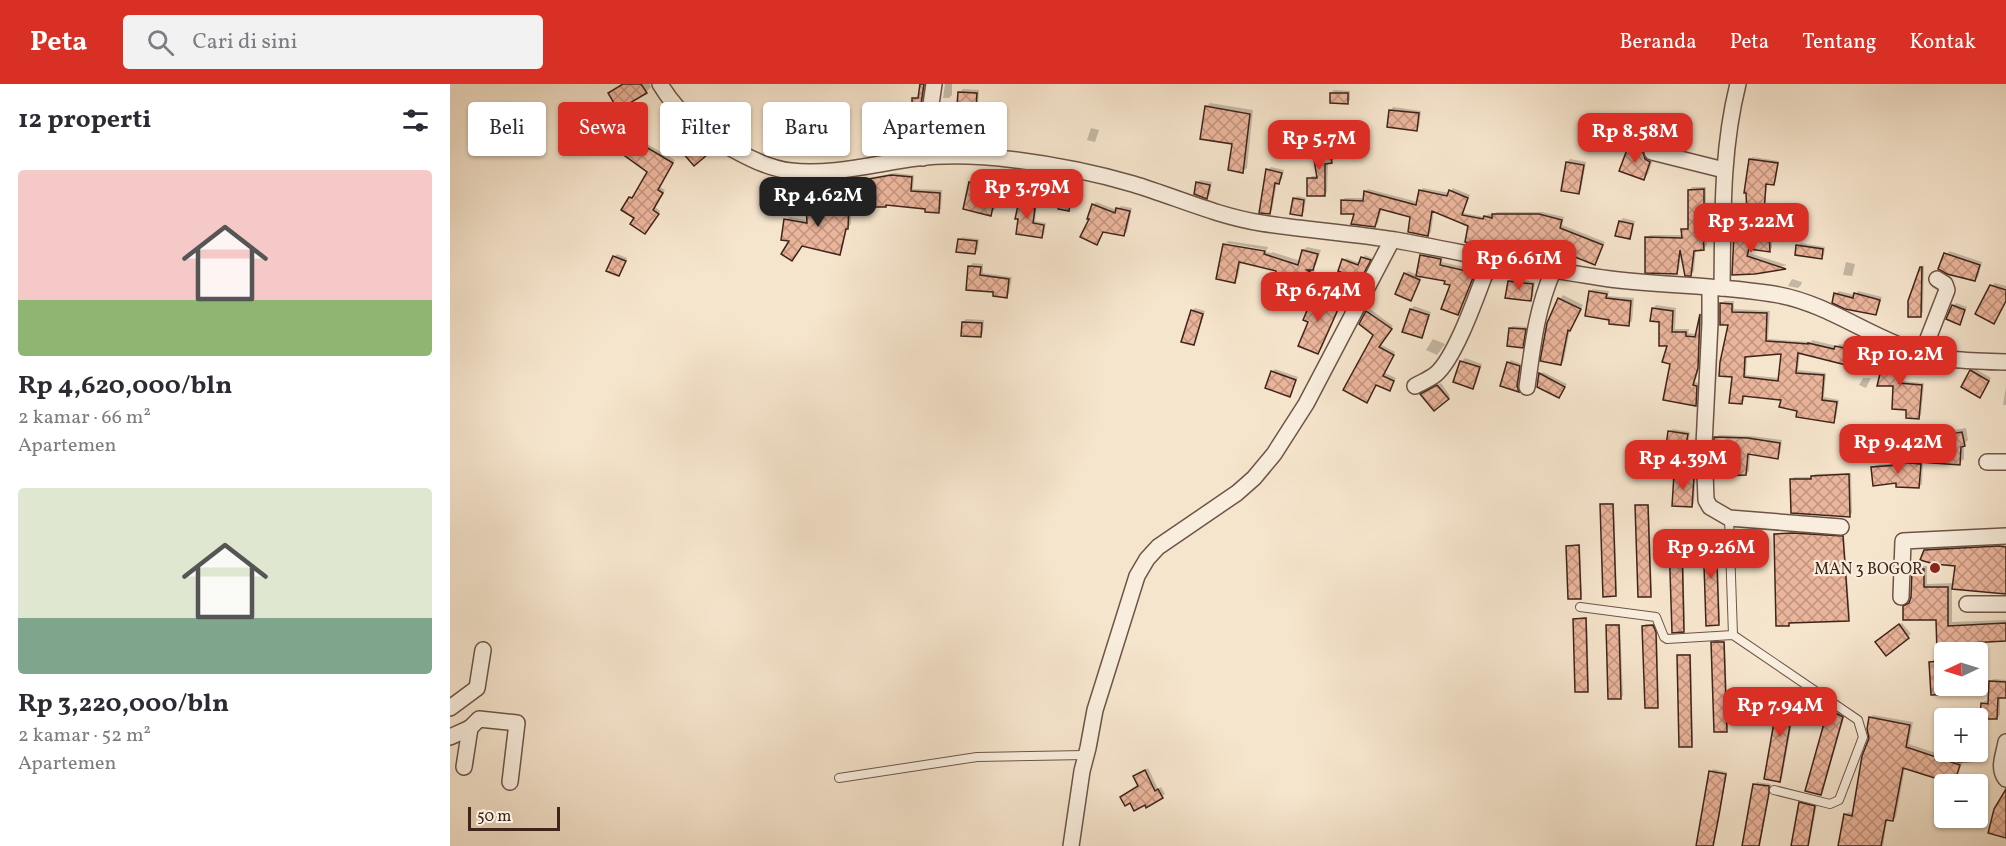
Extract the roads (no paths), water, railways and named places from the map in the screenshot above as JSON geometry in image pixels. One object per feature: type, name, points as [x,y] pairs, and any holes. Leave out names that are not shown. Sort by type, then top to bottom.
[{"type":"street","points":[[660,84],[682,114],[698,129],[752,159],[777,169],[814,172],[922,158],[980,157],[1046,165],[1108,177],[1232,218],[1392,240],[1553,271],[1764,293],[1805,303],[1837,315],[1904,348],[1922,354],[1961,360],[2006,362]]},
{"type":"street","points":[[922,158],[934,84]]},
{"type":"street","points":[[1738,84],[1732,109],[1724,170],[1716,288],[1710,323],[1704,446],[1706,500],[1710,507],[1729,518],[1841,527]]},
{"type":"street","points":[[1652,152],[1724,170]]},
{"type":"street","points":[[1071,846],[1095,710],[1137,576],[1147,559],[1158,547],[1237,493],[1254,478],[1274,454],[1306,404],[1392,240]]},
{"type":"street","points":[[1415,386],[1436,374],[1446,361],[1491,258]]},
{"type":"street","points":[[1527,387],[1538,311],[1553,271]]},
{"type":"street","points":[[1922,354],[1947,290],[1945,284],[1937,279]]},
{"type":"street","points":[[1988,462],[2006,462]]},
{"type":"street","points":[[1901,597],[1903,541],[2006,536]]},
{"type":"street","points":[[1967,604],[2006,604]]},
{"type":"street","points":[[450,708],[477,688],[483,650]]},
{"type":"street","points":[[450,737],[470,728],[479,719],[517,723],[510,782]]},
{"type":"street","points":[[464,767],[470,728]]},
{"type":"street","points":[[2006,742],[2001,767],[2006,779]]},
{"type":"lane","points":[[1729,518],[1732,635]]},
{"type":"lane","points":[[1580,607],[1656,617],[1667,639],[1732,635],[1858,720],[1863,737],[1841,798],[1837,802],[1830,804],[1774,790]]},
{"type":"lane","points":[[839,778],[977,757],[1087,752]]},
{"type":"place","name":"MAN 3 BOGOR","points":[[1935,568]]}]
